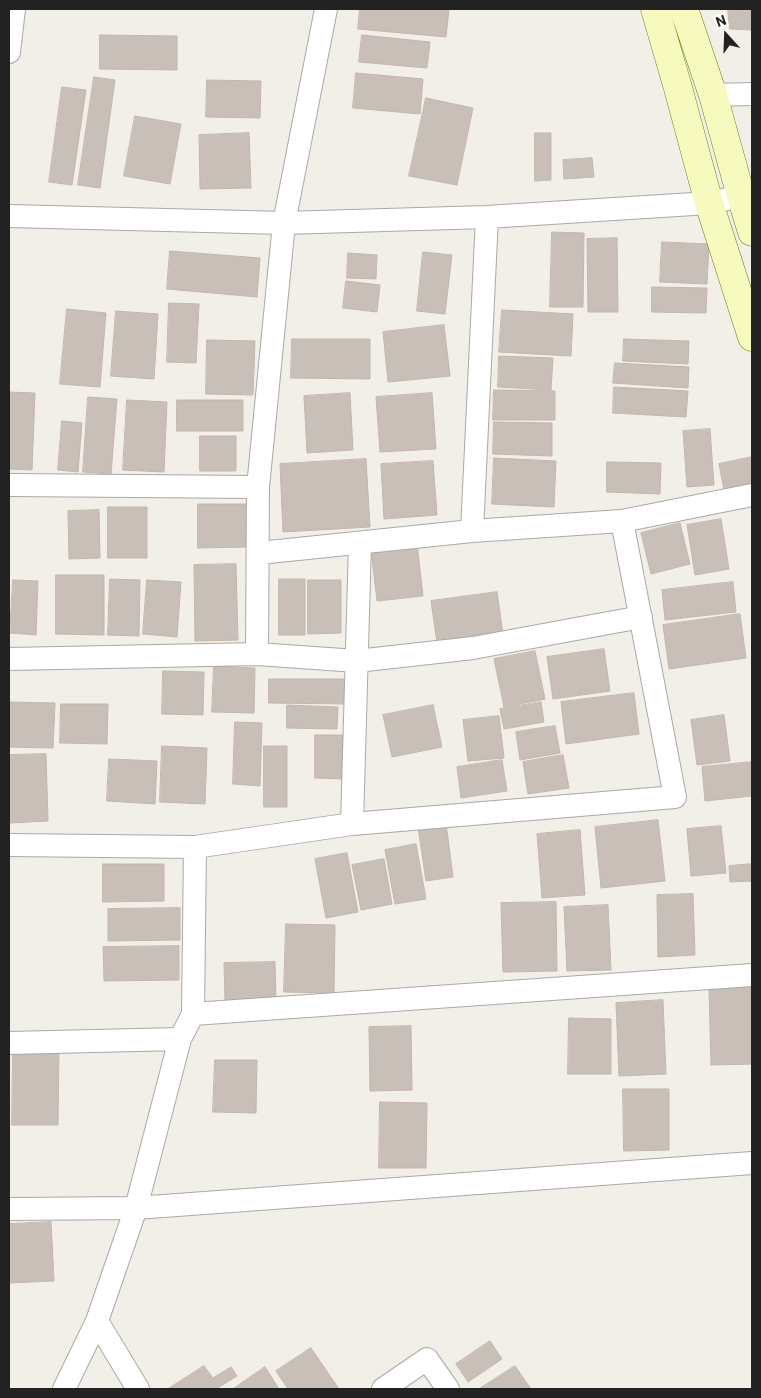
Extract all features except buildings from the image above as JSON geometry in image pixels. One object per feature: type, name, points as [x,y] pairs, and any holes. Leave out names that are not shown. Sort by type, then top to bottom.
[{"type":"street","points":[[9,52],[14,9]]},
{"type":"street","points":[[257,654],[258,487],[284,223],[326,9]]},
{"type":"street","points":[[655,9],[709,203],[752,337]]},
{"type":"street","points":[[684,9],[713,95],[740,196],[752,232]]},
{"type":"street","points":[[713,95],[752,94]]},
{"type":"street","points":[[9,216],[284,223],[487,217],[709,203],[740,196]]},
{"type":"street","points":[[472,531],[487,217]]},
{"type":"street","points":[[9,485],[258,487]]},
{"type":"street","points":[[258,553],[472,531],[622,521],[752,495]]},
{"type":"street","points":[[9,845],[195,847],[352,824],[675,796],[622,521]]},
{"type":"street","points":[[352,824],[360,543]]},
{"type":"street","points":[[9,659],[257,654],[357,662],[473,648],[640,617]]},
{"type":"street","points":[[64,1389],[97,1321],[136,1208],[180,1039],[193,1014],[195,847]]},
{"type":"street","points":[[193,1014],[752,975]]},
{"type":"street","points":[[9,1043],[180,1039]]},
{"type":"street","points":[[9,1209],[136,1208],[752,1163]]},
{"type":"street","points":[[97,1321],[138,1389]]},
{"type":"street","points":[[383,1389],[427,1359],[448,1389]]}]
